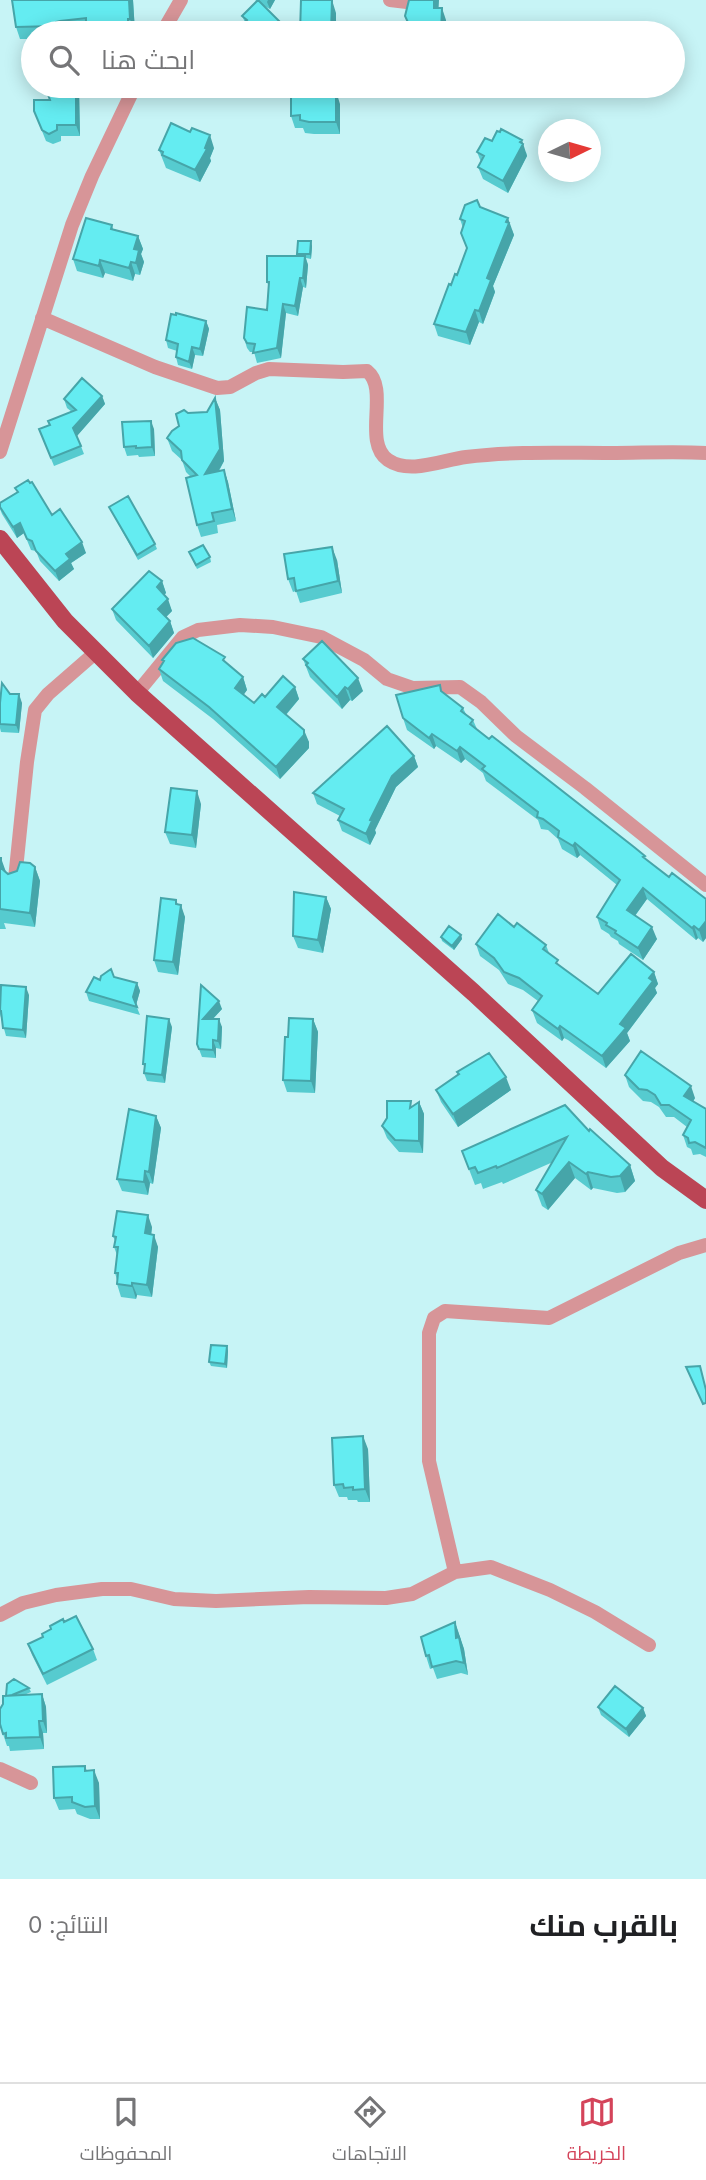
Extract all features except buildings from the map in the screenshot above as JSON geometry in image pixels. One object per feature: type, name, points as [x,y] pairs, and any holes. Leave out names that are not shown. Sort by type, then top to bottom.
[{"type":"main road","points":[[0,539],[65,621],[137,693],[484,1002],[662,1168],[706,1200]]},
{"type":"street","points":[[169,21],[181,0]]},
{"type":"street","points":[[390,0],[407,2]]},
{"type":"street","points":[[0,452],[72,225],[129,98]]},
{"type":"street","points":[[42,318],[155,367],[217,388],[230,387],[269,369],[343,372],[367,370],[376,385],[377,432],[381,453],[386,459],[405,466],[502,455],[706,453]]},
{"type":"street","points":[[137,693],[183,637],[198,630],[240,625],[273,626],[321,637],[364,660],[387,678],[413,688],[460,687],[481,702],[516,736],[706,885]]},
{"type":"street","points":[[15,879],[35,710],[48,694],[95,653]]},
{"type":"street","points":[[455,1572],[429,1461],[429,1333],[434,1318],[445,1311],[549,1318],[679,1253],[706,1245]]},
{"type":"street","points":[[0,1615],[23,1603],[56,1595],[103,1589],[131,1589],[174,1599],[216,1601],[309,1597],[386,1598],[412,1594],[455,1572],[491,1567],[550,1590],[595,1612],[649,1645]]},
{"type":"street","points":[[0,1769],[31,1783]]}]
